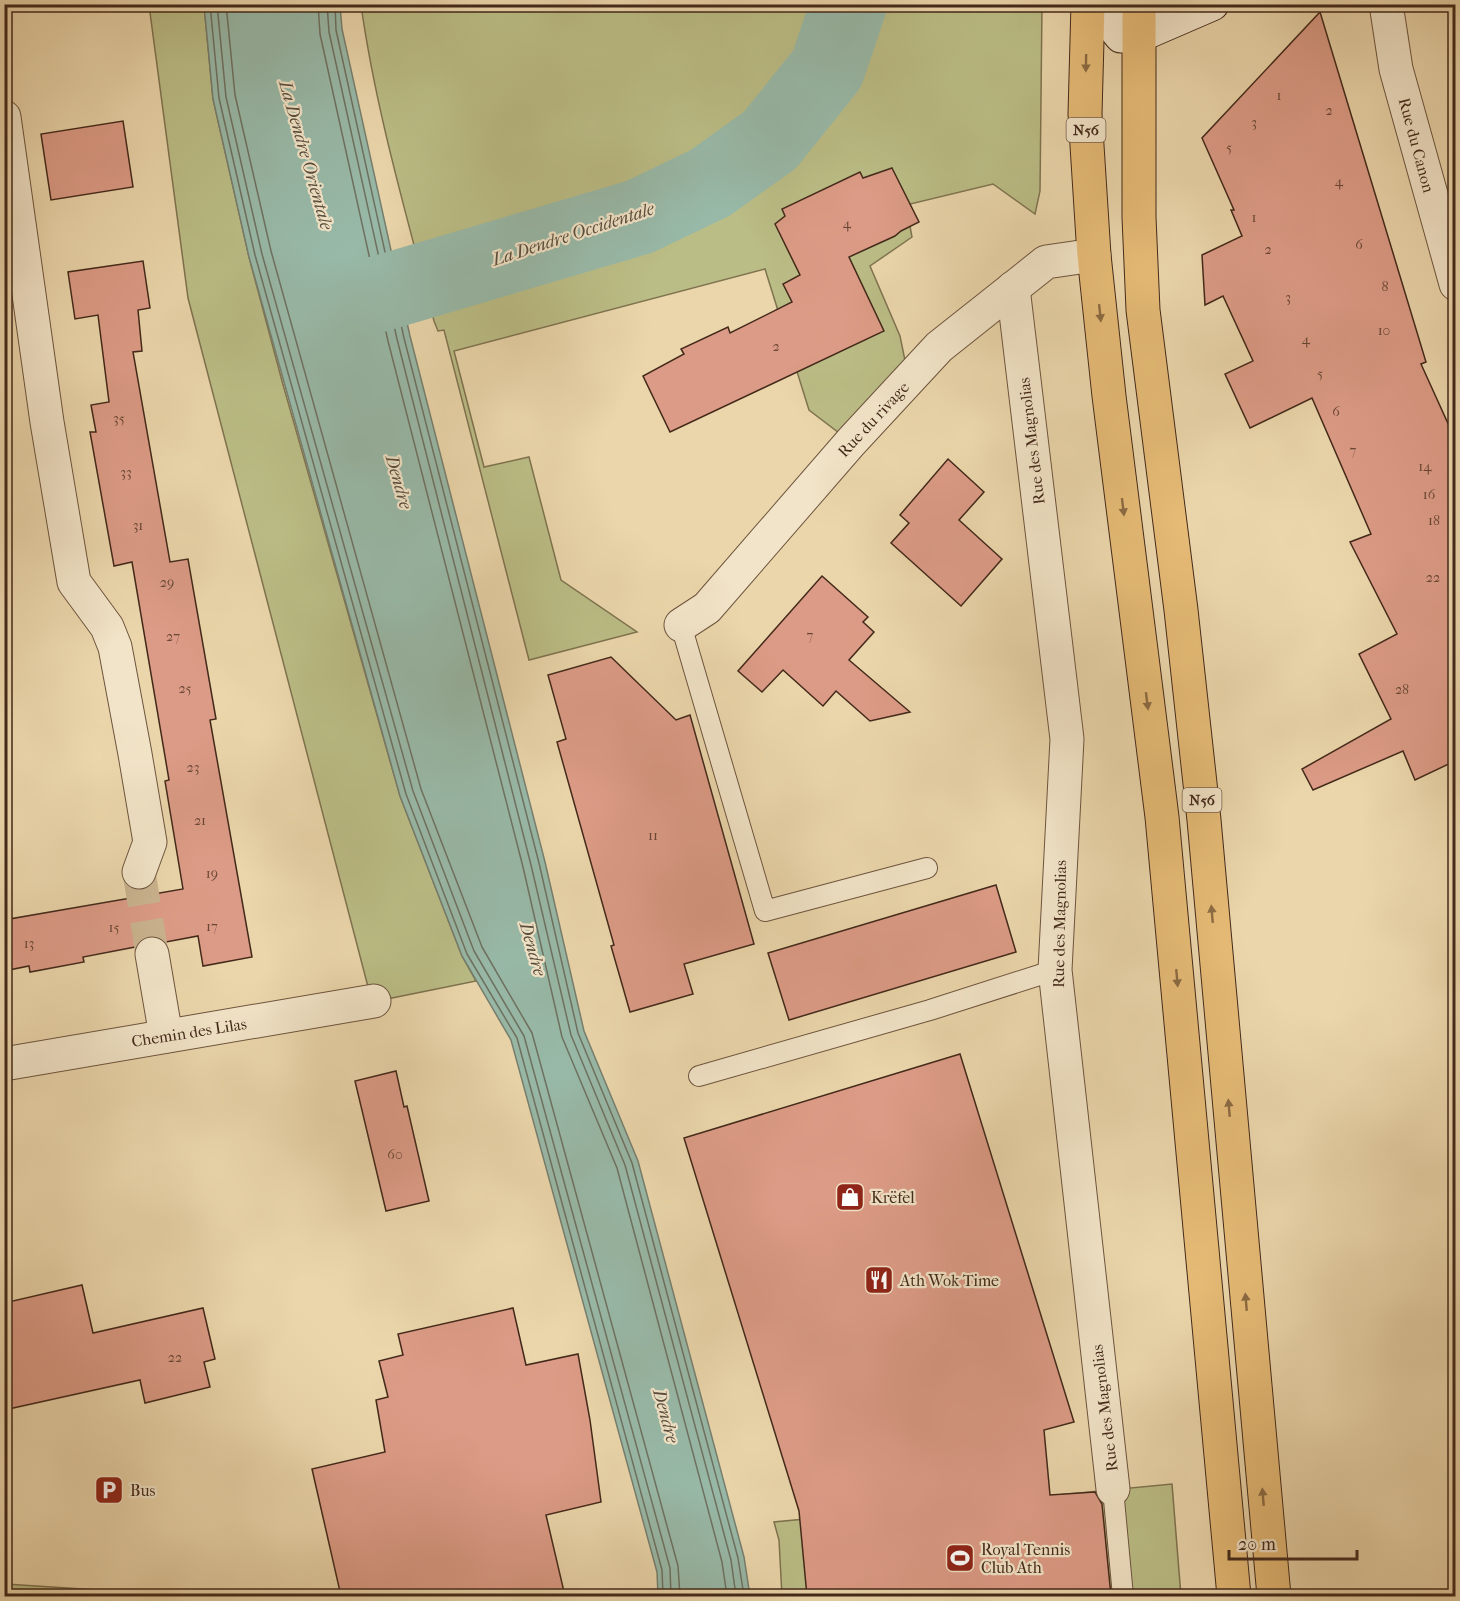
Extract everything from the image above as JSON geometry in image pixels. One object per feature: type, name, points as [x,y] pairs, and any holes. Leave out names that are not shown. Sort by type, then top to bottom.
[{"type":"main road","name":"N56","points":[[1088,4],[1085,114],[1094,255],[1108,396],[1162,817],[1234,1596]]},
{"type":"main road","name":"N56","points":[[1138,20],[1139,217],[1143,310],[1181,610],[1204,820],[1274,1596]]},
{"type":"street","points":[[1108,4],[1109,21],[1121,36],[1138,20],[1212,4]]},
{"type":"street","name":"Rue du Canon","points":[[1386,4],[1396,69],[1455,284]]},
{"type":"street","points":[[4,117],[47,422],[74,582],[107,627],[115,647],[135,754],[150,842],[139,872]]},
{"type":"street","name":"Rue du rivage","points":[[681,626],[707,608],[851,442],[939,347],[1046,262],[1094,255]]},
{"type":"street","name":"Rue des Magnolias","points":[[1013,288],[1067,739],[1055,970],[1113,1490]]},
{"type":"street","points":[[152,954],[166,1036]]},
{"type":"street","name":"Chemin des Lilas","points":[[4,1064],[374,1001]]},
{"type":"lane","points":[[681,626],[765,911],[927,868]]},
{"type":"lane","points":[[699,1076],[930,1010],[1055,970]]},
{"type":"lane","name":"Rue des Magnolias","points":[[1113,1490],[1124,1596]]},
{"type":"green space","points":[[149,5],[204,5],[213,99],[249,257],[282,381],[400,796],[462,956],[476,981],[372,1002],[188,298]]},
{"type":"green space","points":[[361,5],[1042,5],[1040,191],[1035,214],[993,184],[906,205],[912,237],[870,266],[900,336],[909,380],[851,442],[809,410],[765,269],[454,351],[484,467],[529,457],[561,580],[637,632],[529,660],[444,330],[438,331],[434,321],[403,203],[375,85]]},
{"type":"green space","name":"Royal Tennis Club Ath","points":[[1172,1484],[1181,1596],[782,1596],[779,1540],[774,1522]]},
{"type":"green space","points":[[5,1584],[193,1596],[5,1596]]},
{"type":"water","points":[[204,5],[340,5],[342,29],[410,336],[545,862],[584,1031],[638,1161],[744,1557],[750,1596],[658,1596],[657,1572],[511,1040],[462,956],[400,796],[249,257],[213,99]]},
{"type":"building","points":[[1320,12],[1426,362],[1421,364],[1455,439],[1455,761],[1415,780],[1403,751],[1313,790],[1302,769],[1391,719],[1359,654],[1397,634],[1350,542],[1371,534],[1312,398],[1250,428],[1225,374],[1253,361],[1223,296],[1205,305],[1202,255],[1242,236],[1231,210],[1234,210],[1202,138]]},
{"type":"building","points":[[123,121],[133,187],[51,200],[41,134]]},
{"type":"building","points":[[892,168],[919,222],[849,257],[884,331],[670,432],[643,376],[684,354],[681,349],[728,327],[730,333],[792,302],[783,284],[800,275],[775,224],[785,216],[782,209],[860,172],[863,178]]},
{"type":"building","points":[[143,261],[150,308],[138,310],[142,351],[133,352],[170,562],[188,559],[216,719],[210,720],[252,957],[203,966],[198,936],[166,942],[159,937],[149,935],[141,939],[135,947],[83,957],[84,962],[30,972],[29,966],[4,971],[4,920],[183,889],[165,781],[169,780],[132,562],[114,566],[90,432],[96,432],[91,405],[109,402],[98,315],[75,319],[68,272]]},
{"type":"building","points":[[948,459],[984,492],[959,520],[1002,559],[961,606],[891,543],[909,523],[900,515]]},
{"type":"building","points":[[822,576],[868,617],[863,622],[874,632],[849,660],[910,712],[870,721],[836,691],[823,706],[783,670],[762,692],[738,671]]},
{"type":"building","points":[[611,657],[676,720],[690,715],[754,944],[684,964],[693,994],[630,1012],[611,946],[614,945],[557,742],[566,739],[548,675]]},
{"type":"building","points":[[996,885],[1016,952],[789,1020],[768,953]]},
{"type":"building","name":"Ath Wok Time","points":[[960,1054],[1074,1422],[1044,1430],[1050,1495],[1095,1492],[1102,1504],[1111,1596],[807,1596],[799,1511],[684,1138]]},
{"type":"building","points":[[396,1071],[404,1107],[407,1106],[429,1201],[386,1211],[355,1081]]},
{"type":"building","points":[[82,1285],[93,1333],[203,1308],[215,1359],[204,1362],[210,1387],[145,1403],[140,1380],[4,1410],[4,1303]]},
{"type":"building","points":[[513,1308],[526,1365],[578,1354],[590,1420],[601,1502],[546,1515],[565,1596],[341,1596],[312,1469],[385,1452],[376,1400],[388,1397],[379,1361],[403,1355],[398,1334]]},
{"type":"waterway","name":"La Dendre Occidentale","points":[[348,303],[639,217],[710,183],[770,140],[827,69],[849,4]]},
{"type":"tunnel","points":[[139,872],[152,954]]},
{"type":"place","name":"Krëfel","points":[[850,1197]]},
{"type":"place","name":"Ath Wok Time","points":[[879,1280]]},
{"type":"place","name":"Bus","points":[[109,1490]]},
{"type":"place","name":"Royal Tennis Club Ath","points":[[960,1558]]},
{"type":"water label","name":"La Dendre Orientale","points":[[306,155]]},
{"type":"water label","name":"Dendre","points":[[399,482]]},
{"type":"water label","name":"Dendre","points":[[533,949]]},
{"type":"water label","name":"Dendre","points":[[666,1416]]}]
